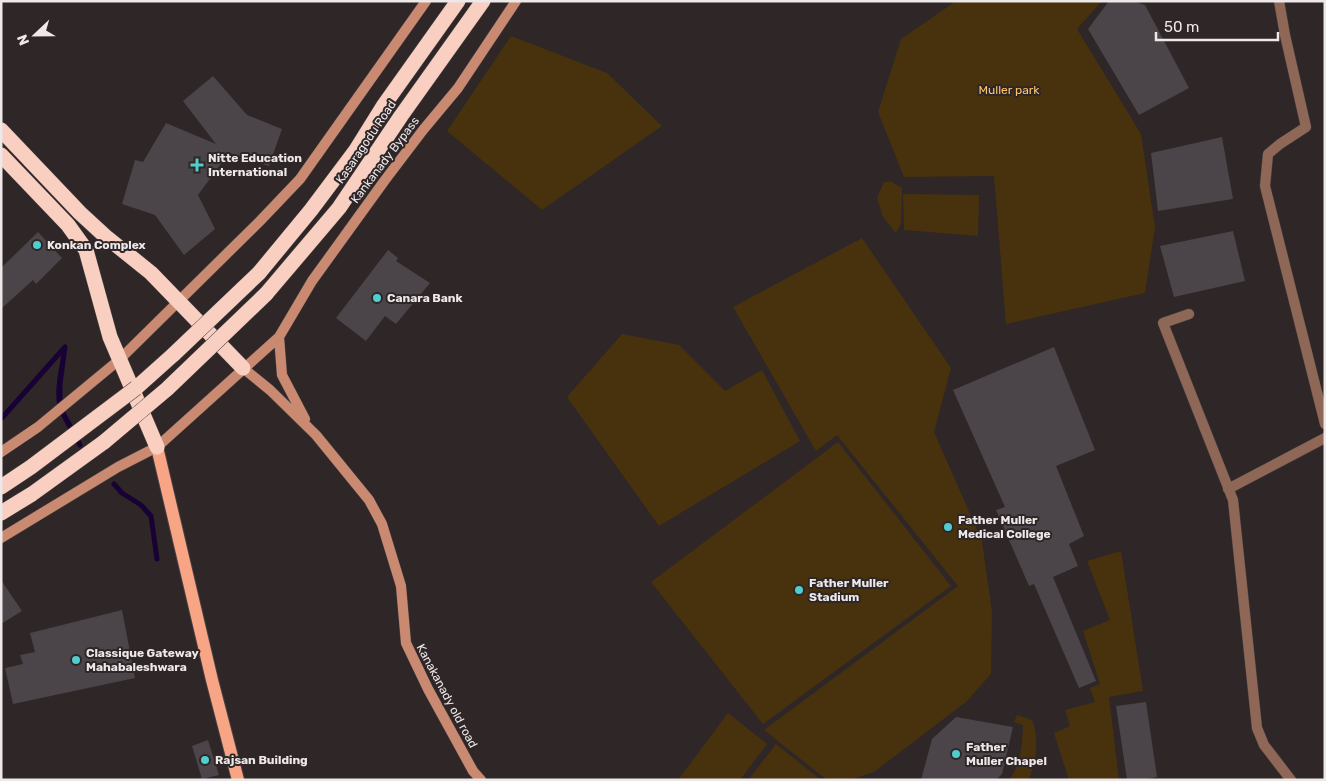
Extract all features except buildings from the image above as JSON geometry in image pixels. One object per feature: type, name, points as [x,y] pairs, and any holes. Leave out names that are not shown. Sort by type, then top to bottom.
[{"type":"highway","name":"Kasaragodu Road","points":[[1,487],[31,467],[136,388],[259,273],[312,210],[356,150],[384,105],[458,1]]},
{"type":"highway","name":"Kasaragodu Road","points":[[1,513],[32,494],[104,442],[167,389],[266,294],[339,208],[483,1]]},
{"type":"highway","points":[[1,130],[80,213],[151,273],[243,368]]},
{"type":"highway","points":[[1,155],[68,225],[86,250],[110,337],[157,447]]},
{"type":"main road","points":[[157,447],[212,680],[238,780]]},
{"type":"street","points":[[1,452],[38,427],[119,360],[260,221],[300,178],[426,1]]},
{"type":"street","name":"Kankanady Bypass","points":[[280,337],[312,281],[385,180],[458,88],[516,1]]},
{"type":"street","points":[[1279,1],[1306,127],[1268,154],[1265,186],[1325,424]]},
{"type":"street","points":[[1189,314],[1163,323],[1233,500],[1257,728],[1264,745],[1290,780]]},
{"type":"street","points":[[1,538],[83,490],[118,467],[157,447],[243,368],[280,337]]},
{"type":"street","points":[[280,337],[282,376],[300,410],[316,434]]},
{"type":"street","points":[[243,368],[270,390],[316,434]]},
{"type":"street","name":"Kanakanady old road","points":[[316,434],[370,500],[382,524],[401,586],[406,643],[428,690],[473,771],[481,780]]},
{"type":"street","points":[[1228,489],[1325,438]]},
{"type":"green space","name":"Muller park","points":[[956,1],[1101,2],[1077,29],[1141,134],[1155,227],[1145,293],[1006,324],[994,176],[904,177],[878,112],[901,39]]},
{"type":"green space","points":[[511,36],[607,73],[662,126],[542,210],[447,131]]},
{"type":"green space","points":[[884,182],[892,182],[902,188],[901,223],[896,233],[883,217],[877,198]]},
{"type":"green space","points":[[903,194],[979,195],[978,236],[904,230]]},
{"type":"green space","points":[[862,238],[951,368],[934,432],[982,541],[992,612],[991,674],[966,702],[874,772],[850,780],[827,780],[764,730],[958,586],[837,435],[816,451],[733,307]]},
{"type":"green space","points":[[622,334],[679,345],[725,391],[762,370],[800,441],[659,526],[567,397]]},
{"type":"green space","points":[[838,442],[951,586],[763,724],[651,582]]},
{"type":"green space","points":[[1121,551],[1143,691],[1109,697],[1119,780],[1069,780],[1054,733],[1070,726],[1065,710],[1095,702],[1090,688],[1100,684],[1083,631],[1110,620],[1087,561]]},
{"type":"green space","points":[[728,713],[767,744],[740,780],[678,780]]},
{"type":"green space","points":[[1017,715],[1032,720],[1036,735],[1034,765],[1029,780],[1009,780],[1017,767],[1022,746],[1023,725],[1014,722]]},
{"type":"green space","points":[[776,744],[821,780],[748,780]]},
{"type":"waterway","points":[[1,419],[65,347],[59,384],[59,399],[60,406],[61,409],[66,419],[80,445],[60,407],[60,384],[65,347],[1,419]]},
{"type":"waterway","points":[[114,484],[122,493],[141,505],[151,516],[157,559]]},
{"type":"place","name":"Nitte Education International","points":[[197,165]]},
{"type":"place","name":"Konkan Complex","points":[[37,245]]},
{"type":"place","name":"Canara Bank","points":[[377,298]]},
{"type":"place","name":"Father Muller Medical College","points":[[948,527]]},
{"type":"place","name":"Father Muller Stadium","points":[[799,590]]},
{"type":"place","name":"Classique Gateway Mahabaleshwara","points":[[76,660]]},
{"type":"place","name":"Father Muller Chapel","points":[[956,754]]},
{"type":"place","name":"Rajsan Building","points":[[205,760]]}]
